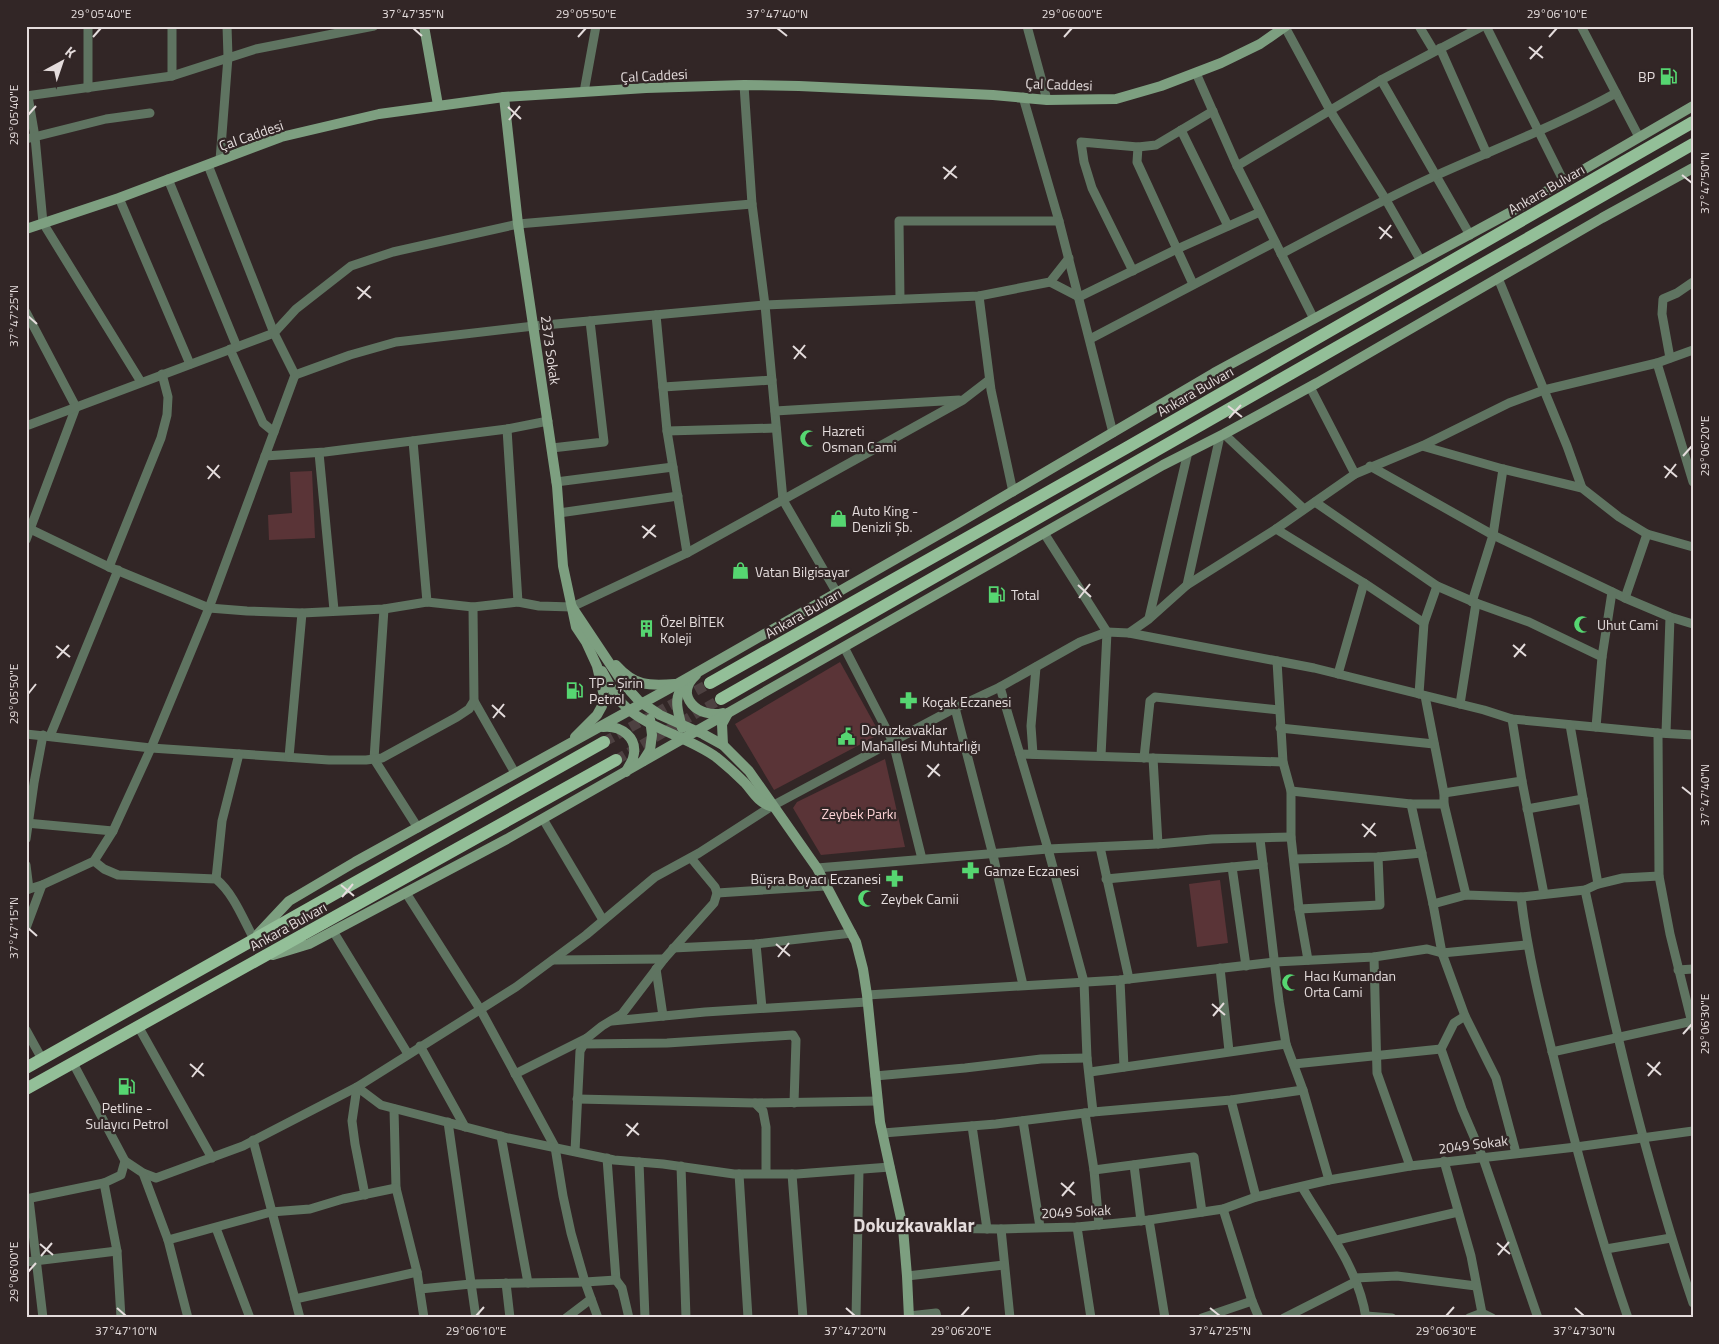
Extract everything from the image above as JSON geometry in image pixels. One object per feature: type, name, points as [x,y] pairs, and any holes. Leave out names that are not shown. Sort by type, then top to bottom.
[{"type":"main road","points":[[424,26],[438,105]]},
{"type":"main road","name":"Çal Caddesi","points":[[26,229],[119,198],[281,137],[379,114],[504,97],[646,88],[744,85],[1023,97],[1047,100],[1116,99],[1161,86],[1221,63],[1260,44],[1286,27]]},
{"type":"main road","name":"2373 Sokak","points":[[504,97],[518,224],[552,448],[563,566],[576,627],[590,651]]},
{"type":"main road","points":[[254,939],[289,901],[366,855],[630,711],[1013,492],[1214,374],[1470,235],[1693,106]]},
{"type":"main road","name":"Ankara Bulvarı","points":[[710,683],[1126,448],[1693,122]]},
{"type":"main road","points":[[721,699],[1693,144]]},
{"type":"main road","points":[[260,958],[309,944],[543,819],[1044,533],[1188,452],[1310,387],[1602,218],[1692,169]]},
{"type":"main road","points":[[572,607],[606,653],[626,676],[638,683],[652,685],[682,681]]},
{"type":"main road","points":[[590,631],[622,682],[642,704],[652,711],[723,745],[749,772],[817,868],[856,942],[863,969],[883,1133],[903,1228],[909,1317]]},
{"type":"main road","points":[[590,651],[616,697],[630,711],[717,757],[759,800],[773,806]]},
{"type":"main road","points":[[566,745],[597,715],[602,706],[604,696],[601,680],[590,651]]},
{"type":"main road","points":[[702,669],[688,686],[688,698],[701,712],[715,715],[728,712]]},
{"type":"main road","points":[[682,681],[676,706],[684,739]]},
{"type":"main road","points":[[641,764],[650,750],[652,711]]},
{"type":"main road","points":[[723,745],[722,724],[728,712]]},
{"type":"main road","points":[[599,727],[616,727],[632,739],[633,757],[625,773]]},
{"type":"main road","name":"Ankara Bulvarı","points":[[26,1068],[604,742]]},
{"type":"main road","name":"Ankara Bulvarı","points":[[26,1090],[616,760]]},
{"type":"street","points":[[88,26],[88,88]]},
{"type":"street","points":[[172,26],[172,76]]},
{"type":"street","points":[[220,160],[228,57],[227,26]]},
{"type":"street","points":[[141,382],[43,223],[27,96],[172,76],[256,49],[374,26]]},
{"type":"street","points":[[584,92],[596,26]]},
{"type":"street","points":[[1027,26],[1047,100]]},
{"type":"street","points":[[1419,26],[1437,50],[1487,154]]},
{"type":"street","points":[[1237,166],[1331,112],[1381,80],[1484,26],[1564,182]]},
{"type":"street","points":[[1582,26],[1639,137]]},
{"type":"street","points":[[1286,27],[1331,112],[1386,200],[1421,261]]},
{"type":"street","points":[[1196,73],[1237,166],[1314,319]]},
{"type":"street","points":[[1381,80],[1470,235]]},
{"type":"street","points":[[744,85],[752,204],[765,305],[783,500],[837,593]]},
{"type":"street","points":[[1281,254],[1437,175],[1578,114],[1616,93]]},
{"type":"street","points":[[1023,97],[1069,258],[1113,433]]},
{"type":"street","points":[[1133,271],[1092,188],[1084,162],[1081,142],[1138,147],[1156,144],[1213,111]]},
{"type":"street","points":[[31,138],[106,119],[150,113]]},
{"type":"street","points":[[1181,130],[1228,226]]},
{"type":"street","points":[[1138,147],[1137,162],[1193,284]]},
{"type":"street","points":[[26,865],[28,889],[42,886],[94,861],[113,831],[151,748],[209,608],[295,375],[274,333],[208,164]]},
{"type":"street","points":[[168,180],[263,423],[274,432]]},
{"type":"street","points":[[119,198],[190,364]]},
{"type":"street","points":[[26,426],[274,333],[296,310],[352,266],[393,252],[518,224],[752,204]]},
{"type":"street","points":[[1079,297],[1177,249],[1260,212]]},
{"type":"street","points":[[900,299],[899,221],[1059,221]]},
{"type":"street","points":[[1090,339],[1275,242]]},
{"type":"street","points":[[1050,282],[1069,258]]},
{"type":"street","points":[[1498,278],[1582,488]]},
{"type":"street","points":[[295,375],[350,355],[396,342],[534,326],[765,305],[979,296],[1050,282],[1079,297]]},
{"type":"street","points":[[1670,358],[1662,314],[1663,299],[1677,293],[1693,282]]},
{"type":"street","points":[[979,296],[990,380],[1013,492]]},
{"type":"street","points":[[26,312],[76,407],[28,528],[26,540]]},
{"type":"street","points":[[656,315],[668,431],[687,553]]},
{"type":"street","points":[[552,448],[604,442],[590,321]]},
{"type":"street","points":[[1129,633],[1187,585],[1276,529],[1355,474],[1370,466],[1422,446],[1509,403],[1544,390],[1657,363],[1693,350]]},
{"type":"street","points":[[1657,363],[1693,482]]},
{"type":"street","points":[[109,567],[161,438],[167,415],[168,397],[162,374]]},
{"type":"street","points":[[663,387],[772,380]]},
{"type":"street","points":[[28,528],[109,567],[209,608],[302,613],[384,609],[427,602],[472,607],[518,602],[539,606],[572,607],[687,553],[963,400],[990,380]]},
{"type":"street","points":[[1310,387],[1355,474]]},
{"type":"street","points":[[775,411],[963,400]]},
{"type":"street","points":[[265,456],[413,441],[507,429],[548,421]]},
{"type":"street","points":[[668,431],[776,428]]},
{"type":"street","points":[[507,429],[518,602]]},
{"type":"street","points":[[1187,585],[1222,435],[1304,510]]},
{"type":"street","points":[[413,441],[427,602]]},
{"type":"street","points":[[1422,446],[1503,469],[1582,488],[1619,517],[1647,534],[1693,547]]},
{"type":"street","points":[[319,452],[334,610]]},
{"type":"street","points":[[1149,618],[1188,452]]},
{"type":"street","points":[[1370,466],[1493,535],[1625,598],[1670,617],[1693,624]]},
{"type":"street","points":[[556,482],[674,467]]},
{"type":"street","points":[[1460,704],[1474,603],[1493,535],[1503,469]]},
{"type":"street","points":[[559,513],[678,496]]},
{"type":"street","points":[[1315,502],[1437,586],[1474,603],[1529,622],[1602,657]]},
{"type":"street","points":[[1276,529],[1364,582],[1424,623]]},
{"type":"street","points":[[1044,533],[1107,632],[1101,756]]},
{"type":"street","points":[[1625,598],[1647,534]]},
{"type":"street","points":[[26,839],[34,783],[46,736],[118,570]]},
{"type":"street","points":[[1338,674],[1364,582]]},
{"type":"street","points":[[1437,586],[1424,623],[1422,695],[1444,793],[1444,804],[1466,895]]},
{"type":"street","points":[[1596,727],[1602,657],[1612,592]]},
{"type":"street","points":[[472,607],[474,701],[514,773]]},
{"type":"street","points":[[384,609],[374,759],[418,828]]},
{"type":"street","points":[[288,757],[302,613]]},
{"type":"street","points":[[1552,1052],[1617,1037],[1692,1023],[1670,934],[1660,876],[1662,733],[1670,617]]},
{"type":"street","points":[[73,1063],[125,1161],[143,1173],[156,1178],[243,1146],[357,1087],[516,987],[553,960],[655,877],[691,858],[773,806],[955,708],[1000,687],[1080,642],[1107,632],[1129,633],[1278,661],[1460,704],[1512,719],[1693,735]]},
{"type":"street","points":[[844,647],[893,742],[922,858]]},
{"type":"street","points":[[1278,661],[1283,762],[1291,791],[1291,837],[1299,909],[1308,960]]},
{"type":"street","points":[[1033,754],[1031,726],[1036,667]]},
{"type":"street","points":[[1000,687],[1048,849],[1084,982],[1090,1072],[1089,1113],[1098,1225]]},
{"type":"street","points":[[1158,844],[1149,758],[1150,701],[1155,697],[1279,710]]},
{"type":"street","points":[[26,734],[151,748],[328,760],[374,759],[382,758],[457,717],[469,709],[474,701]]},
{"type":"street","points":[[955,708],[993,855],[1022,986]]},
{"type":"street","points":[[1512,719],[1544,894]]},
{"type":"street","points":[[1570,725],[1598,884]]},
{"type":"street","points":[[1280,728],[1434,744]]},
{"type":"street","points":[[216,879],[222,821],[239,754]]},
{"type":"street","points":[[1020,754],[1283,762]]},
{"type":"street","points":[[1444,793],[1522,781]]},
{"type":"street","points":[[1291,791],[1411,804],[1444,804]]},
{"type":"street","points":[[1527,809],[1583,799]]},
{"type":"street","points":[[1411,804],[1442,953],[1465,1016],[1496,1078],[1516,1153]]},
{"type":"street","points":[[543,819],[603,920]]},
{"type":"street","points":[[28,823],[113,831]]},
{"type":"street","points":[[817,868],[1048,849],[1158,844],[1212,839],[1291,837]]},
{"type":"street","points":[[1260,839],[1279,1001],[1286,1044],[1294,1064],[1329,1180]]},
{"type":"street","points":[[1100,847],[1124,979],[1124,1067]]},
{"type":"street","points":[[1294,860],[1378,857],[1422,853]]},
{"type":"street","points":[[1299,909],[1380,905],[1378,857]]},
{"type":"street","points":[[515,1074],[585,1041],[622,1014],[664,958],[714,903],[717,893],[715,887],[691,858]]},
{"type":"street","points":[[94,861],[104,869],[118,875],[195,880],[216,879],[231,897],[254,939]]},
{"type":"street","points":[[1106,879],[1263,864]]},
{"type":"street","points":[[1232,867],[1246,966]]},
{"type":"street","points":[[1433,904],[1466,895],[1521,897],[1585,890],[1598,884],[1623,878],[1660,876]]},
{"type":"street","points":[[26,928],[42,886]]},
{"type":"street","points":[[717,893],[825,886]]},
{"type":"street","points":[[1585,890],[1617,1037],[1671,1238],[1693,1303]]},
{"type":"street","points":[[406,893],[480,1009],[555,1147],[563,1196],[585,1282],[598,1318]]},
{"type":"street","points":[[1521,897],[1527,945],[1576,1147],[1628,1318]]},
{"type":"street","points":[[333,931],[408,1054]]},
{"type":"street","points":[[673,948],[756,944],[852,934]]},
{"type":"street","points":[[756,944],[762,1008]]},
{"type":"street","points":[[609,1022],[867,998],[1124,979],[1275,962],[1374,957],[1427,949],[1442,953],[1527,945]]},
{"type":"street","points":[[1374,957],[1377,1073],[1410,1166]]},
{"type":"street","points":[[553,960],[664,958]]},
{"type":"street","points":[[1220,968],[1229,1051]]},
{"type":"street","points":[[1678,970],[1693,969]]},
{"type":"street","points":[[656,970],[663,1016]]},
{"type":"street","points":[[1465,1016],[1454,1023],[1441,1049],[1462,1109],[1483,1158],[1538,1318]]},
{"type":"street","points":[[138,1026],[212,1158]]},
{"type":"street","points":[[26,1030],[42,1059]]},
{"type":"street","points":[[585,1041],[666,1043],[793,1035],[796,1040],[794,1102]]},
{"type":"street","points":[[574,1151],[580,1051],[585,1041]]},
{"type":"street","points":[[1090,1072],[1286,1044]]},
{"type":"street","points":[[420,1046],[464,1126]]},
{"type":"street","points":[[1294,1064],[1441,1049]]},
{"type":"street","points":[[875,1076],[1041,1059],[1088,1058]]},
{"type":"street","points":[[357,1087],[381,1106],[500,1136],[607,1158],[739,1174],[792,1174],[890,1167]]},
{"type":"street","points":[[357,1087],[352,1121],[354,1144],[365,1195]]},
{"type":"street","points":[[883,1133],[1231,1100],[1302,1090]]},
{"type":"street","points":[[577,1099],[755,1103],[878,1101]]},
{"type":"street","points":[[1231,1100],[1256,1197]]},
{"type":"street","points":[[755,1103],[763,1111],[766,1127],[766,1173]]},
{"type":"street","points":[[394,1109],[396,1188],[417,1272],[424,1318]]},
{"type":"street","points":[[1023,1121],[1040,1227]]},
{"type":"street","points":[[448,1122],[476,1318]]},
{"type":"street","points":[[972,1126],[987,1229]]},
{"type":"street","name":"2049 Sokak","points":[[903,1228],[1001,1229],[1077,1227],[1145,1221],[1222,1209],[1256,1197],[1329,1180],[1410,1166],[1576,1147],[1693,1131]]},
{"type":"street","points":[[500,1136],[528,1283]]},
{"type":"street","points":[[253,1140],[300,1318]]},
{"type":"street","points":[[1094,1170],[1194,1157],[1202,1212]]},
{"type":"street","points":[[607,1158],[616,1280],[622,1288],[629,1318]]},
{"type":"street","points":[[43,1318],[37,1260],[27,1199],[104,1183],[120,1175],[125,1161]]},
{"type":"street","points":[[638,1162],[646,1318]]},
{"type":"street","points":[[1444,1162],[1471,1256],[1482,1313]]},
{"type":"street","points":[[1134,1165],[1166,1318]]},
{"type":"street","points":[[681,1166],[686,1318]]},
{"type":"street","points":[[856,1318],[858,1170]]},
{"type":"street","points":[[143,1173],[168,1240],[188,1318]]},
{"type":"street","points":[[739,1174],[748,1318]]},
{"type":"street","points":[[792,1174],[803,1318]]},
{"type":"street","points":[[104,1183],[117,1251],[121,1318]]},
{"type":"street","points":[[1302,1187],[1337,1240],[1355,1280],[1366,1317],[1392,1318]]},
{"type":"street","points":[[168,1240],[272,1212],[310,1209],[396,1188]]},
{"type":"street","points":[[1222,1209],[1259,1318]]},
{"type":"street","points":[[1337,1240],[1458,1212]]},
{"type":"street","points":[[1077,1227],[1092,1318]]},
{"type":"street","points":[[216,1228],[250,1318]]},
{"type":"street","points":[[1001,1229],[1010,1318]]},
{"type":"street","points":[[1606,1249],[1671,1238]]},
{"type":"street","points":[[26,1262],[117,1251]]},
{"type":"street","points":[[907,1276],[1004,1265]]},
{"type":"street","points":[[295,1299],[417,1272]]},
{"type":"street","points":[[1284,1318],[1355,1280],[1397,1276],[1476,1286]]},
{"type":"street","points":[[420,1288],[471,1284],[616,1280]]},
{"type":"street","points":[[506,1283],[510,1318]]},
{"type":"street","points":[[566,1318],[591,1300]]},
{"type":"street","points":[[1202,1318],[1252,1302]]},
{"type":"street","points":[[1469,1318],[1482,1313],[1492,1318]]},
{"type":"street","points":[[909,1317],[936,1314],[937,1318]]},
{"type":"green space","points":[[312,471],[315,538],[269,540],[268,515],[292,513],[290,472]]},
{"type":"green space","points":[[840,662],[880,734],[774,790],[735,724]]},
{"type":"green space","name":"Zeybek Parkı","points":[[885,759],[905,847],[821,855],[793,808],[797,802]]},
{"type":"green space","points":[[1220,880],[1228,943],[1197,947],[1189,884]]},
{"type":"tunnel","points":[[604,742],[710,683]]},
{"type":"tunnel","points":[[616,760],[721,699]]},
{"type":"place","name":"BP","points":[[1669,76]]},
{"type":"place","name":"Hazreti Osman Cami","points":[[808,438]]},
{"type":"place","name":"Auto King - Denizli Şb.","points":[[838,518]]},
{"type":"place","name":"Vatan Bilgisayar","points":[[741,571]]},
{"type":"place","name":"Total","points":[[997,594]]},
{"type":"place","name":"Uhut Cami","points":[[1583,624]]},
{"type":"place","name":"Özel BİTEK Koleji","points":[[646,629]]},
{"type":"place","name":"TP - Şirin Petrol","points":[[575,690]]},
{"type":"place","name":"Koçak Eczanesi","points":[[908,701]]},
{"type":"place","name":"Dokuzkavaklar Mahallesi Muhtarlığı","points":[[847,737]]},
{"type":"place","name":"Gamze Eczanesi","points":[[970,870]]},
{"type":"place","name":"Büşra Boyacı Eczanesi","points":[[895,878]]},
{"type":"place","name":"Zeybek Camii","points":[[867,898]]},
{"type":"place","name":"Hacı Kumandan Orta Cami","points":[[1290,983]]},
{"type":"place","name":"Petline - Sulayıcı Petrol","points":[[127,1087]]},
{"type":"district","name":"Dokuzkavaklar","points":[[914,1224]]}]
